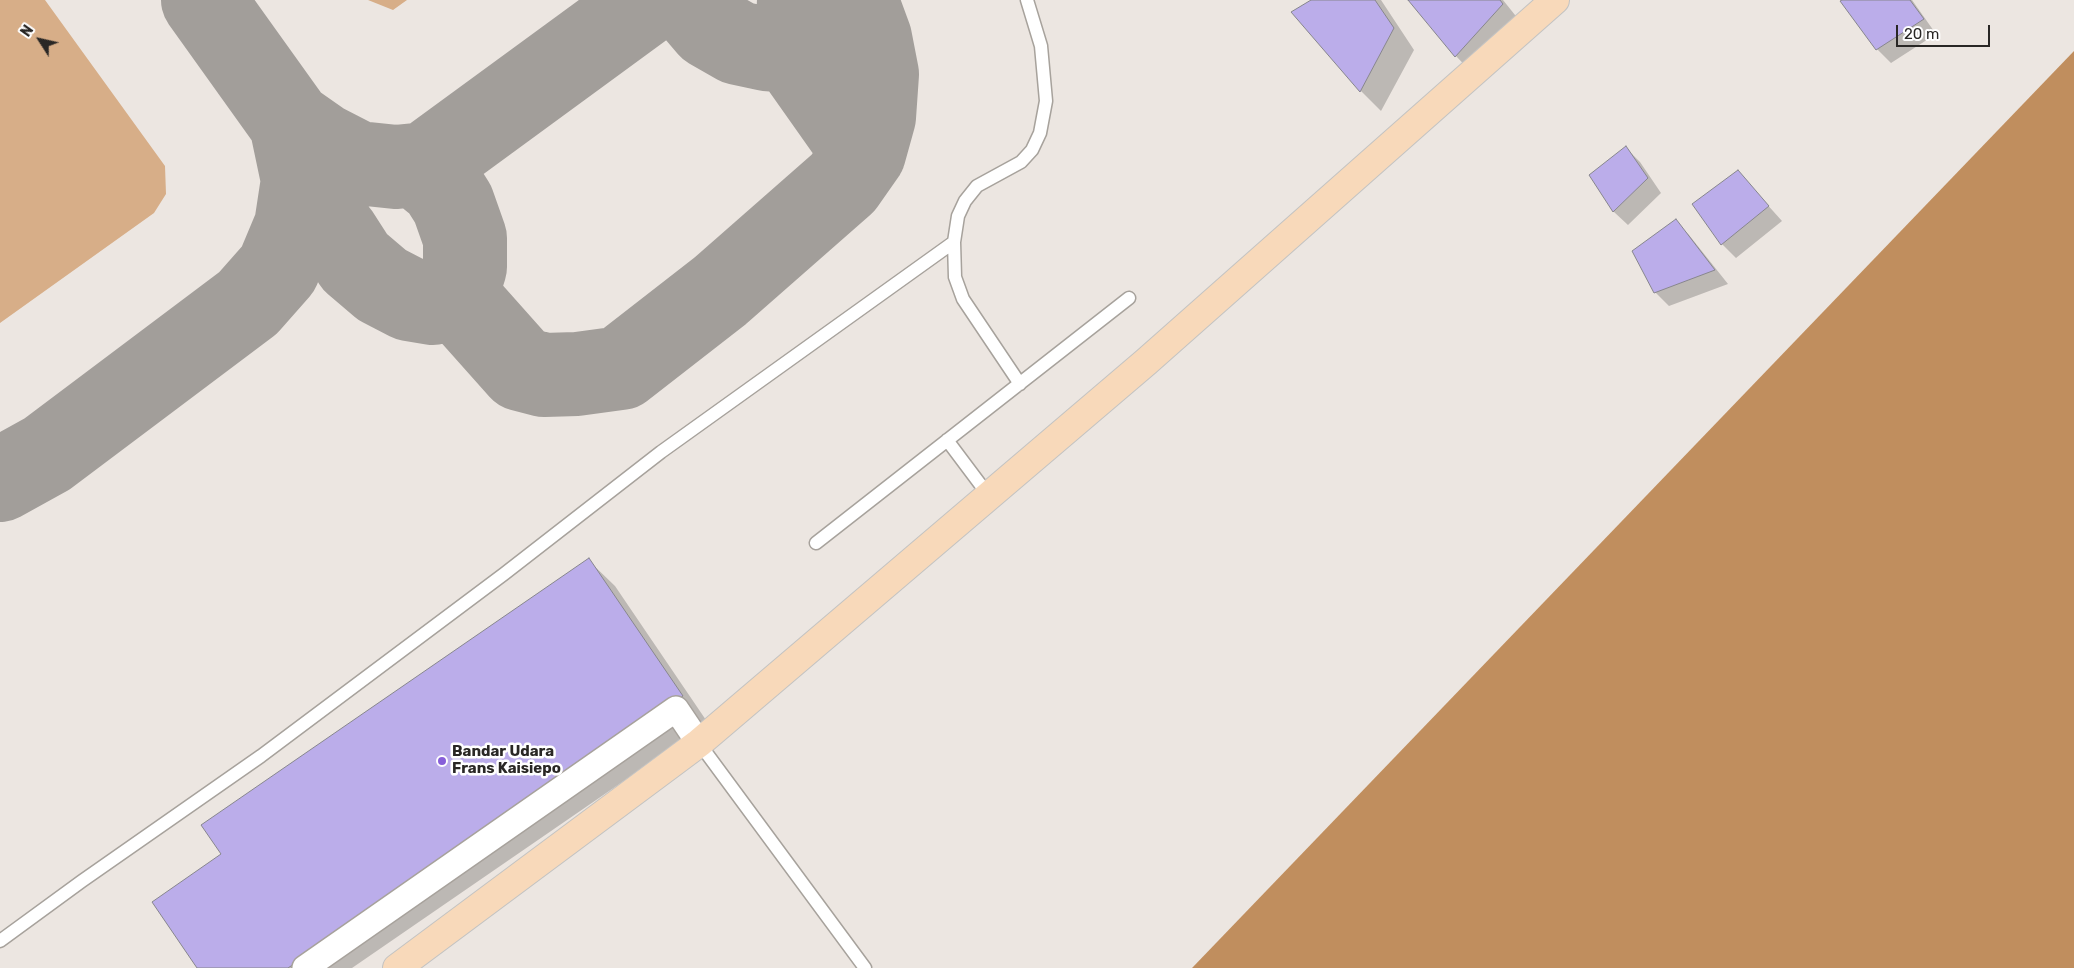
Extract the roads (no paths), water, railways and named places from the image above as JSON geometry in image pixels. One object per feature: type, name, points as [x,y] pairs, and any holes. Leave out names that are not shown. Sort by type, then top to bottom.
[{"type":"main road","points":[[397,968],[699,743],[1146,362],[1555,0]]},
{"type":"street","points":[[305,968],[322,954],[676,709],[699,743]]},
{"type":"lane","points":[[1020,384],[963,299],[955,277],[954,242],[958,216],[966,201],[978,186],[1021,162],[1032,150],[1040,133],[1046,101],[1042,56],[1027,0]]},
{"type":"lane","points":[[0,941],[82,881],[261,756],[504,574],[661,452],[954,242]]},
{"type":"lane","points":[[816,543],[1129,298]]},
{"type":"lane","points":[[947,440],[989,496]]},
{"type":"lane","points":[[699,743],[865,968]]},
{"type":"place","name":"Bandar Udara Frans Kaisiepo","points":[[442,761]]}]
